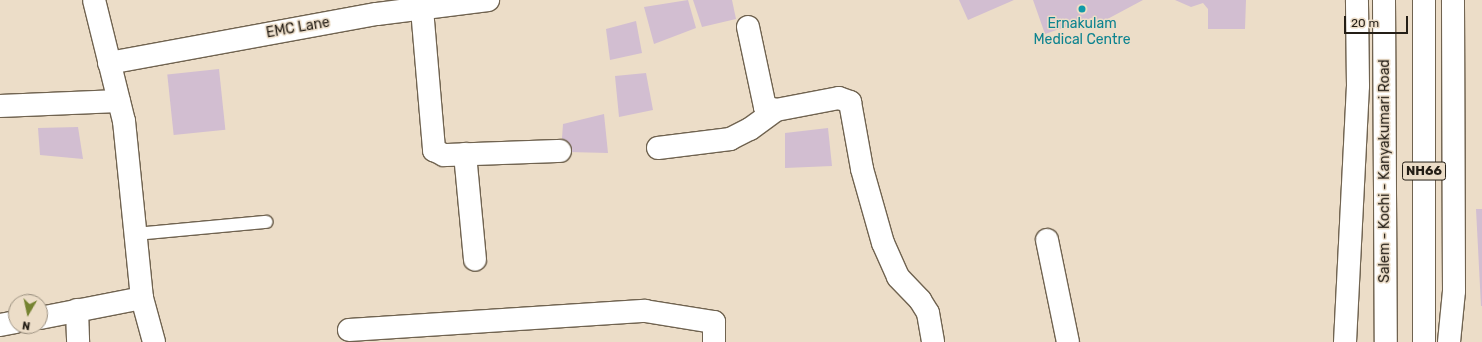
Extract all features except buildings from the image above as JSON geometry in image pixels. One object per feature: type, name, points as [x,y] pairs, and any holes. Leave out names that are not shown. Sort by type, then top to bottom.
[{"type":"main road","points":[[94,0],[124,121],[142,298],[154,342]]},
{"type":"main road","name":"EMC Lane","points":[[109,63],[377,14],[422,9],[451,2],[488,0]]},
{"type":"main road","points":[[1345,342],[1358,86],[1357,0]]},
{"type":"main road","name":"Salem - Kochi - Kanyakumari Road","points":[[1384,0],[1386,342]]},
{"type":"main road","name":"NH66","points":[[1424,0],[1424,342]]},
{"type":"main road","points":[[1449,342],[1454,291],[1453,0]]},
{"type":"main road","points":[[422,9],[431,142],[434,150],[444,155],[560,151]]},
{"type":"main road","points":[[748,27],[765,107],[776,110]]},
{"type":"main road","points":[[658,148],[730,139],[750,129],[776,110],[839,98],[850,102],[862,169],[883,243],[898,277],[920,300],[928,312],[933,342]]},
{"type":"main road","points":[[0,106],[119,101]]},
{"type":"main road","points":[[465,154],[475,260]]},
{"type":"main road","points":[[1047,240],[1068,342]]},
{"type":"main road","points":[[48,316],[142,298]]},
{"type":"main road","points":[[77,310],[78,342]]},
{"type":"main road","points":[[349,330],[645,311],[714,322],[714,342]]},
{"type":"lane","points":[[136,234],[266,222]]},
{"type":"place","name":"Ernakulam Medical Centre","points":[[1082,9]]}]
